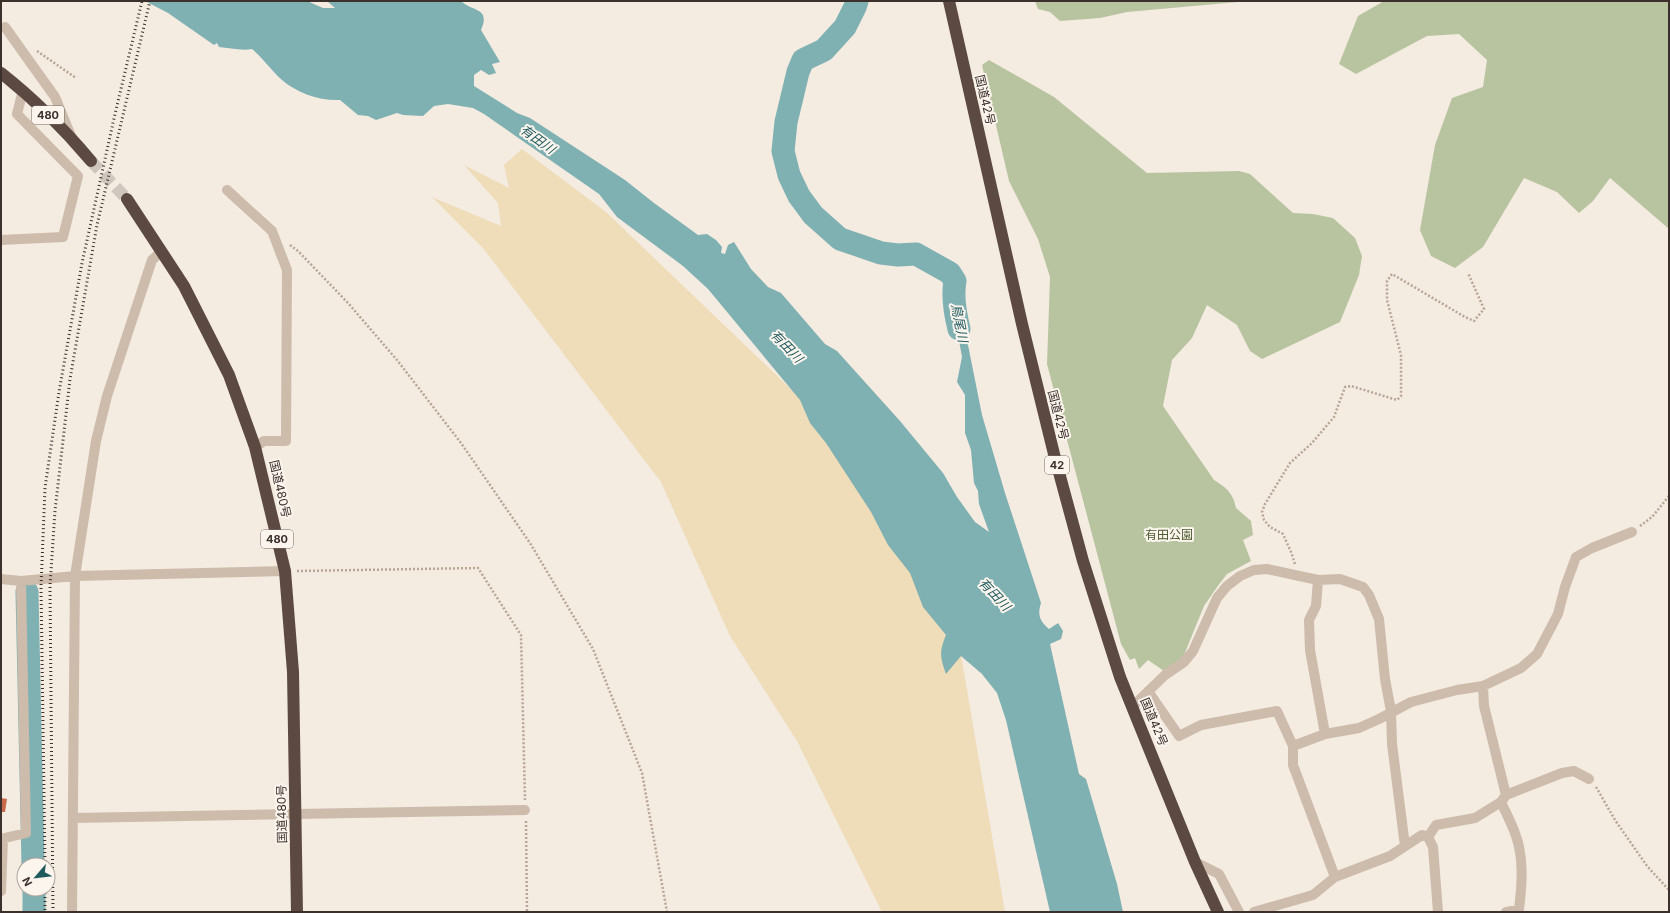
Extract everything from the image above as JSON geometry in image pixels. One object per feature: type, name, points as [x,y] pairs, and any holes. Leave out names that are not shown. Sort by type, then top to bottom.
[{"type":"highway","name":"国道42号","points":[[949,1],[1022,324],[1054,454],[1083,561],[1120,677],[1218,912]]},
{"type":"highway","name":"480","points":[[1,73],[23,90],[72,138],[91,161]]},
{"type":"highway","name":"国道480号","points":[[127,199],[184,286],[229,375],[255,447],[285,571],[293,672],[297,912]]},
{"type":"street","points":[[5,27],[55,97],[72,138]]},
{"type":"street","points":[[1,240],[63,236],[78,176],[17,114],[23,90]]},
{"type":"street","points":[[227,190],[272,231],[288,270],[286,441],[264,441],[255,447]]},
{"type":"street","points":[[72,912],[75,576],[95,448],[107,396],[152,260],[162,251]]},
{"type":"street","points":[[1293,746],[1325,734],[1359,728],[1411,702],[1457,690],[1483,686],[1521,668],[1537,654],[1558,614],[1576,557],[1592,548],[1632,532]]},
{"type":"street","points":[[1132,707],[1165,675],[1184,662],[1193,651],[1216,598],[1227,586],[1240,576],[1254,570],[1267,569],[1318,580],[1340,579],[1363,587],[1369,595],[1379,619],[1385,679],[1391,711],[1392,744],[1405,846]]},
{"type":"street","points":[[1,579],[20,581],[75,576],[285,571]]},
{"type":"street","points":[[1318,580],[1316,606],[1309,620],[1310,650],[1325,734]]},
{"type":"street","points":[[1,891],[2,839],[26,833],[20,581]]},
{"type":"street","points":[[1483,686],[1484,706],[1503,798],[1521,856],[1522,886],[1519,909],[1506,912]]},
{"type":"street","points":[[1148,691],[1179,736],[1201,725],[1276,711],[1293,746],[1293,765],[1335,877]]},
{"type":"street","points":[[1428,837],[1436,825],[1475,818],[1503,798],[1562,773],[1574,771],[1589,780]]},
{"type":"street","points":[[73,818],[526,810]]},
{"type":"street","points":[[1254,912],[1313,895],[1335,877],[1390,856],[1422,835],[1428,837],[1433,847],[1438,912]]},
{"type":"street","points":[[1196,862],[1219,874],[1239,912]]},
{"type":"path","points":[[272,231],[298,251],[343,298],[402,366],[461,443],[530,543],[593,649],[642,773],[666,912]]},
{"type":"path","points":[[1298,576],[1291,552],[1283,534],[1270,527],[1264,520],[1262,512],[1265,504],[1290,463],[1312,443],[1334,417],[1345,387],[1351,386],[1396,400],[1400,396],[1401,355],[1387,300],[1387,281],[1392,274],[1474,321],[1484,309],[1468,273]]},
{"type":"path","points":[[1632,532],[1652,517],[1669,496]]},
{"type":"path","points":[[285,571],[478,568],[521,635],[526,810],[527,912]]},
{"type":"path","points":[[1589,780],[1600,791],[1615,820],[1647,866],[1669,890]]},
{"type":"green space","points":[[1035,1],[1249,1],[1127,12],[1100,18],[1060,21],[1050,12],[1038,9]]},
{"type":"green space","points":[[1384,1],[1669,1],[1669,229],[1610,178],[1593,201],[1579,213],[1557,192],[1524,178],[1483,247],[1455,268],[1431,256],[1420,230],[1435,145],[1452,98],[1483,87],[1487,60],[1459,34],[1427,36],[1356,74],[1339,64],[1358,16]]},
{"type":"green space","name":"有田公園","points":[[989,60],[1054,97],[1147,173],[1239,171],[1250,174],[1293,213],[1313,214],[1333,218],[1355,238],[1362,256],[1359,275],[1340,322],[1262,359],[1250,351],[1237,325],[1207,305],[1192,338],[1172,360],[1163,406],[1214,480],[1229,491],[1236,508],[1251,521],[1253,535],[1243,540],[1251,561],[1227,574],[1204,606],[1184,655],[1178,663],[1164,671],[1148,660],[1139,669],[1135,658],[1130,660],[1121,644],[1047,364],[1050,277],[1038,239],[1009,181],[982,65]]},
{"type":"sand","points":[[522,149],[606,212],[865,460],[961,655],[1005,912],[882,912],[797,741],[730,636],[661,482],[483,248],[432,197],[501,226],[498,203],[464,165],[509,188],[504,165]]},
{"type":"water","name":"有田川","points":[[145,1],[307,1],[323,8],[335,8],[327,1],[461,1],[479,11],[484,17],[481,30],[500,62],[492,64],[496,73],[489,75],[481,70],[474,75],[474,86],[517,113],[530,118],[625,180],[698,235],[707,234],[716,240],[722,247],[721,253],[725,254],[728,245],[734,242],[751,269],[768,287],[781,293],[825,344],[837,351],[900,421],[943,473],[957,497],[975,522],[989,532],[979,504],[978,491],[974,483],[971,450],[965,433],[965,395],[957,382],[962,357],[958,335],[949,318],[952,295],[960,305],[982,415],[1005,493],[1041,603],[1039,611],[1040,618],[1049,629],[1058,623],[1063,631],[1061,639],[1050,644],[1079,774],[1086,779],[1117,884],[1123,912],[1050,912],[1006,720],[997,693],[982,674],[961,656],[946,674],[942,663],[941,650],[946,635],[923,607],[910,573],[888,545],[871,512],[826,443],[810,423],[800,400],[708,289],[683,266],[617,217],[599,194],[484,114],[473,108],[448,104],[434,106],[423,116],[403,115],[397,113],[376,120],[368,116],[358,115],[340,100],[317,98],[288,85],[252,49],[240,50],[219,47],[217,43],[214,45],[168,13]]},
{"type":"building","points":[[1,798],[7,799],[5,812],[1,812]]},
{"type":"waterway","name":"鳥尾川","points":[[857,1],[845,27],[824,50],[803,60],[798,72],[786,122],[783,151],[789,175],[799,196],[813,215],[840,239],[881,253],[898,255],[916,254],[950,273],[955,281],[954,305],[959,329]]},
{"type":"waterway","points":[[27,592],[33,857]]},
{"type":"waterway","points":[[34,897],[34,912]]},
{"type":"tunnel","points":[[91,161],[127,199]]},
{"type":"railway","points":[[45,857],[41,587],[45,488],[59,392],[82,263],[142,1]]},
{"type":"railway","points":[[53,912],[50,586],[55,511],[70,379],[97,225],[150,1]]},
{"type":"railway","points":[[45,897],[45,912]]}]
